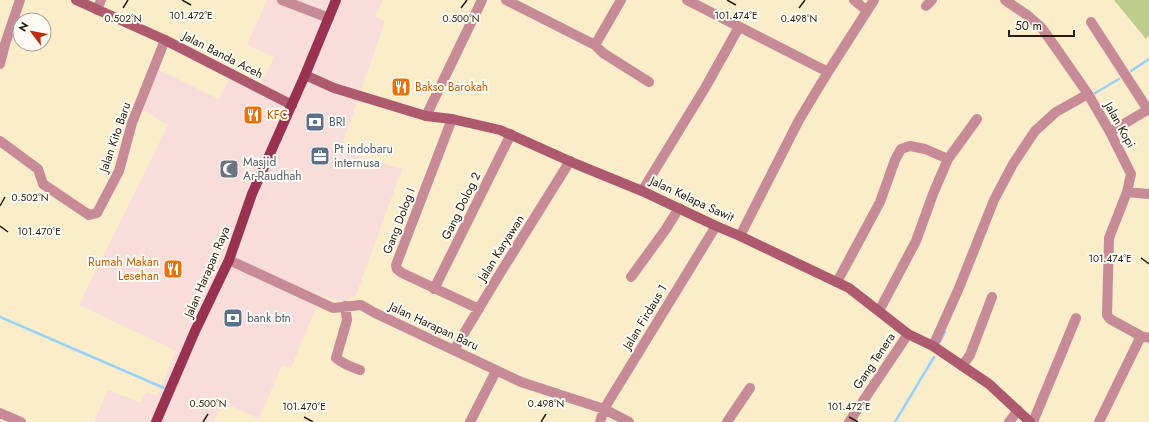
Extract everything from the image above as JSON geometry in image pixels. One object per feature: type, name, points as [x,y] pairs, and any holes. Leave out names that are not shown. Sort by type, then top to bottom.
[{"type":"main road","name":"Jalan Banda Aceh","points":[[76,0],[166,40],[292,105]]},
{"type":"main road","name":"Jalan Harapan Raya","points":[[156,422],[196,330],[229,260],[252,194],[305,75],[336,0]]},
{"type":"main road","name":"Jalan Kelapa Sawit","points":[[305,75],[334,88],[426,116],[452,118],[511,134],[570,161],[642,191],[850,288],[908,334],[933,346],[989,384],[1032,422]]},
{"type":"street","points":[[0,64],[20,0]]},
{"type":"street","points":[[97,10],[101,0]]},
{"type":"street","points":[[282,0],[329,18]]},
{"type":"street","points":[[426,116],[482,0]]},
{"type":"street","points":[[506,0],[595,45],[603,53],[649,82]]},
{"type":"street","points":[[595,45],[621,0]]},
{"type":"street","points":[[687,0],[828,72]]},
{"type":"street","points":[[854,0],[867,11]]},
{"type":"street","points":[[740,236],[799,120],[874,0]]},
{"type":"street","name":"Jalan Kopi","points":[[1005,0],[1027,15],[1041,27],[1088,94],[1110,132],[1131,174],[1127,192],[1109,238],[1107,315],[1110,319],[1145,337]]},
{"type":"street","points":[[1091,22],[1148,110],[1110,132]]},
{"type":"street","points":[[642,191],[705,88],[739,27]]},
{"type":"street","name":"Jalan Kito Baru","points":[[0,142],[38,169],[43,184],[89,215],[97,213],[119,171],[132,122],[166,40]]},
{"type":"street","points":[[933,346],[959,288],[994,200],[1013,164],[1036,131],[1056,112],[1088,94]]},
{"type":"street","name":"Gang Dolog I","points":[[452,118],[396,265],[397,269],[402,273],[479,309]]},
{"type":"street","points":[[879,311],[916,241],[933,194],[948,159],[977,119]]},
{"type":"street","name":"Gang Dolog 2","points":[[434,288],[511,134]]},
{"type":"street","points":[[837,282],[880,202],[901,149],[910,146],[948,159]]},
{"type":"street","name":"Jalan Karyawan","points":[[454,350],[570,161]]},
{"type":"street","points":[[1127,192],[1149,194]]},
{"type":"street","points":[[631,277],[662,235],[679,208]]},
{"type":"street","name":"Jalan Firdaus 1","points":[[600,422],[604,410],[716,226]]},
{"type":"street","name":"Jalan Harapan Baru","points":[[229,260],[333,308],[361,305],[521,382],[604,410],[629,422]]},
{"type":"street","points":[[962,366],[970,355],[992,297]]},
{"type":"street","points":[[345,306],[347,320],[336,358],[347,365],[360,370]]},
{"type":"street","points":[[1032,422],[1076,318]]},
{"type":"street","name":"Gang Tenera","points":[[849,422],[908,334]]},
{"type":"street","points":[[1100,422],[1145,337]]},
{"type":"street","points":[[470,422],[496,371]]},
{"type":"street","points":[[727,422],[750,388]]},
{"type":"street","points":[[1009,422],[1018,410]]},
{"type":"street","points":[[0,413],[21,422]]},
{"type":"shaded area","points":[[267,0],[383,0],[375,17],[385,21],[340,151],[402,169],[356,295],[342,302],[321,295],[291,368],[282,365],[259,419],[223,402],[214,422],[94,422],[108,390],[141,403],[146,392],[157,396],[176,351],[79,305],[168,125],[139,108],[155,68],[219,99],[233,72],[261,84],[274,57],[247,45]]},
{"type":"green space","points":[[1114,0],[1149,0],[1149,36],[1146,39]]},
{"type":"waterway","points":[[1131,71],[1149,59]]},
{"type":"waterway","points":[[1095,93],[1119,79]]},
{"type":"waterway","points":[[0,317],[164,388]]},
{"type":"waterway","points":[[940,342],[945,332]]},
{"type":"waterway","points":[[895,422],[934,357]]},
{"type":"place","name":"Bakso Barokah","points":[[401,87]]},
{"type":"place","name":"KFC","points":[[253,115]]},
{"type":"place","name":"BRI","points":[[315,122]]},
{"type":"place","name":"Pt indobaru internusa","points":[[320,156]]},
{"type":"place","name":"Masjid Ar-Raudhah","points":[[229,169]]},
{"type":"place","name":"Rumah Makan Lesehan","points":[[173,269]]},
{"type":"place","name":"bank btn","points":[[233,318]]}]
